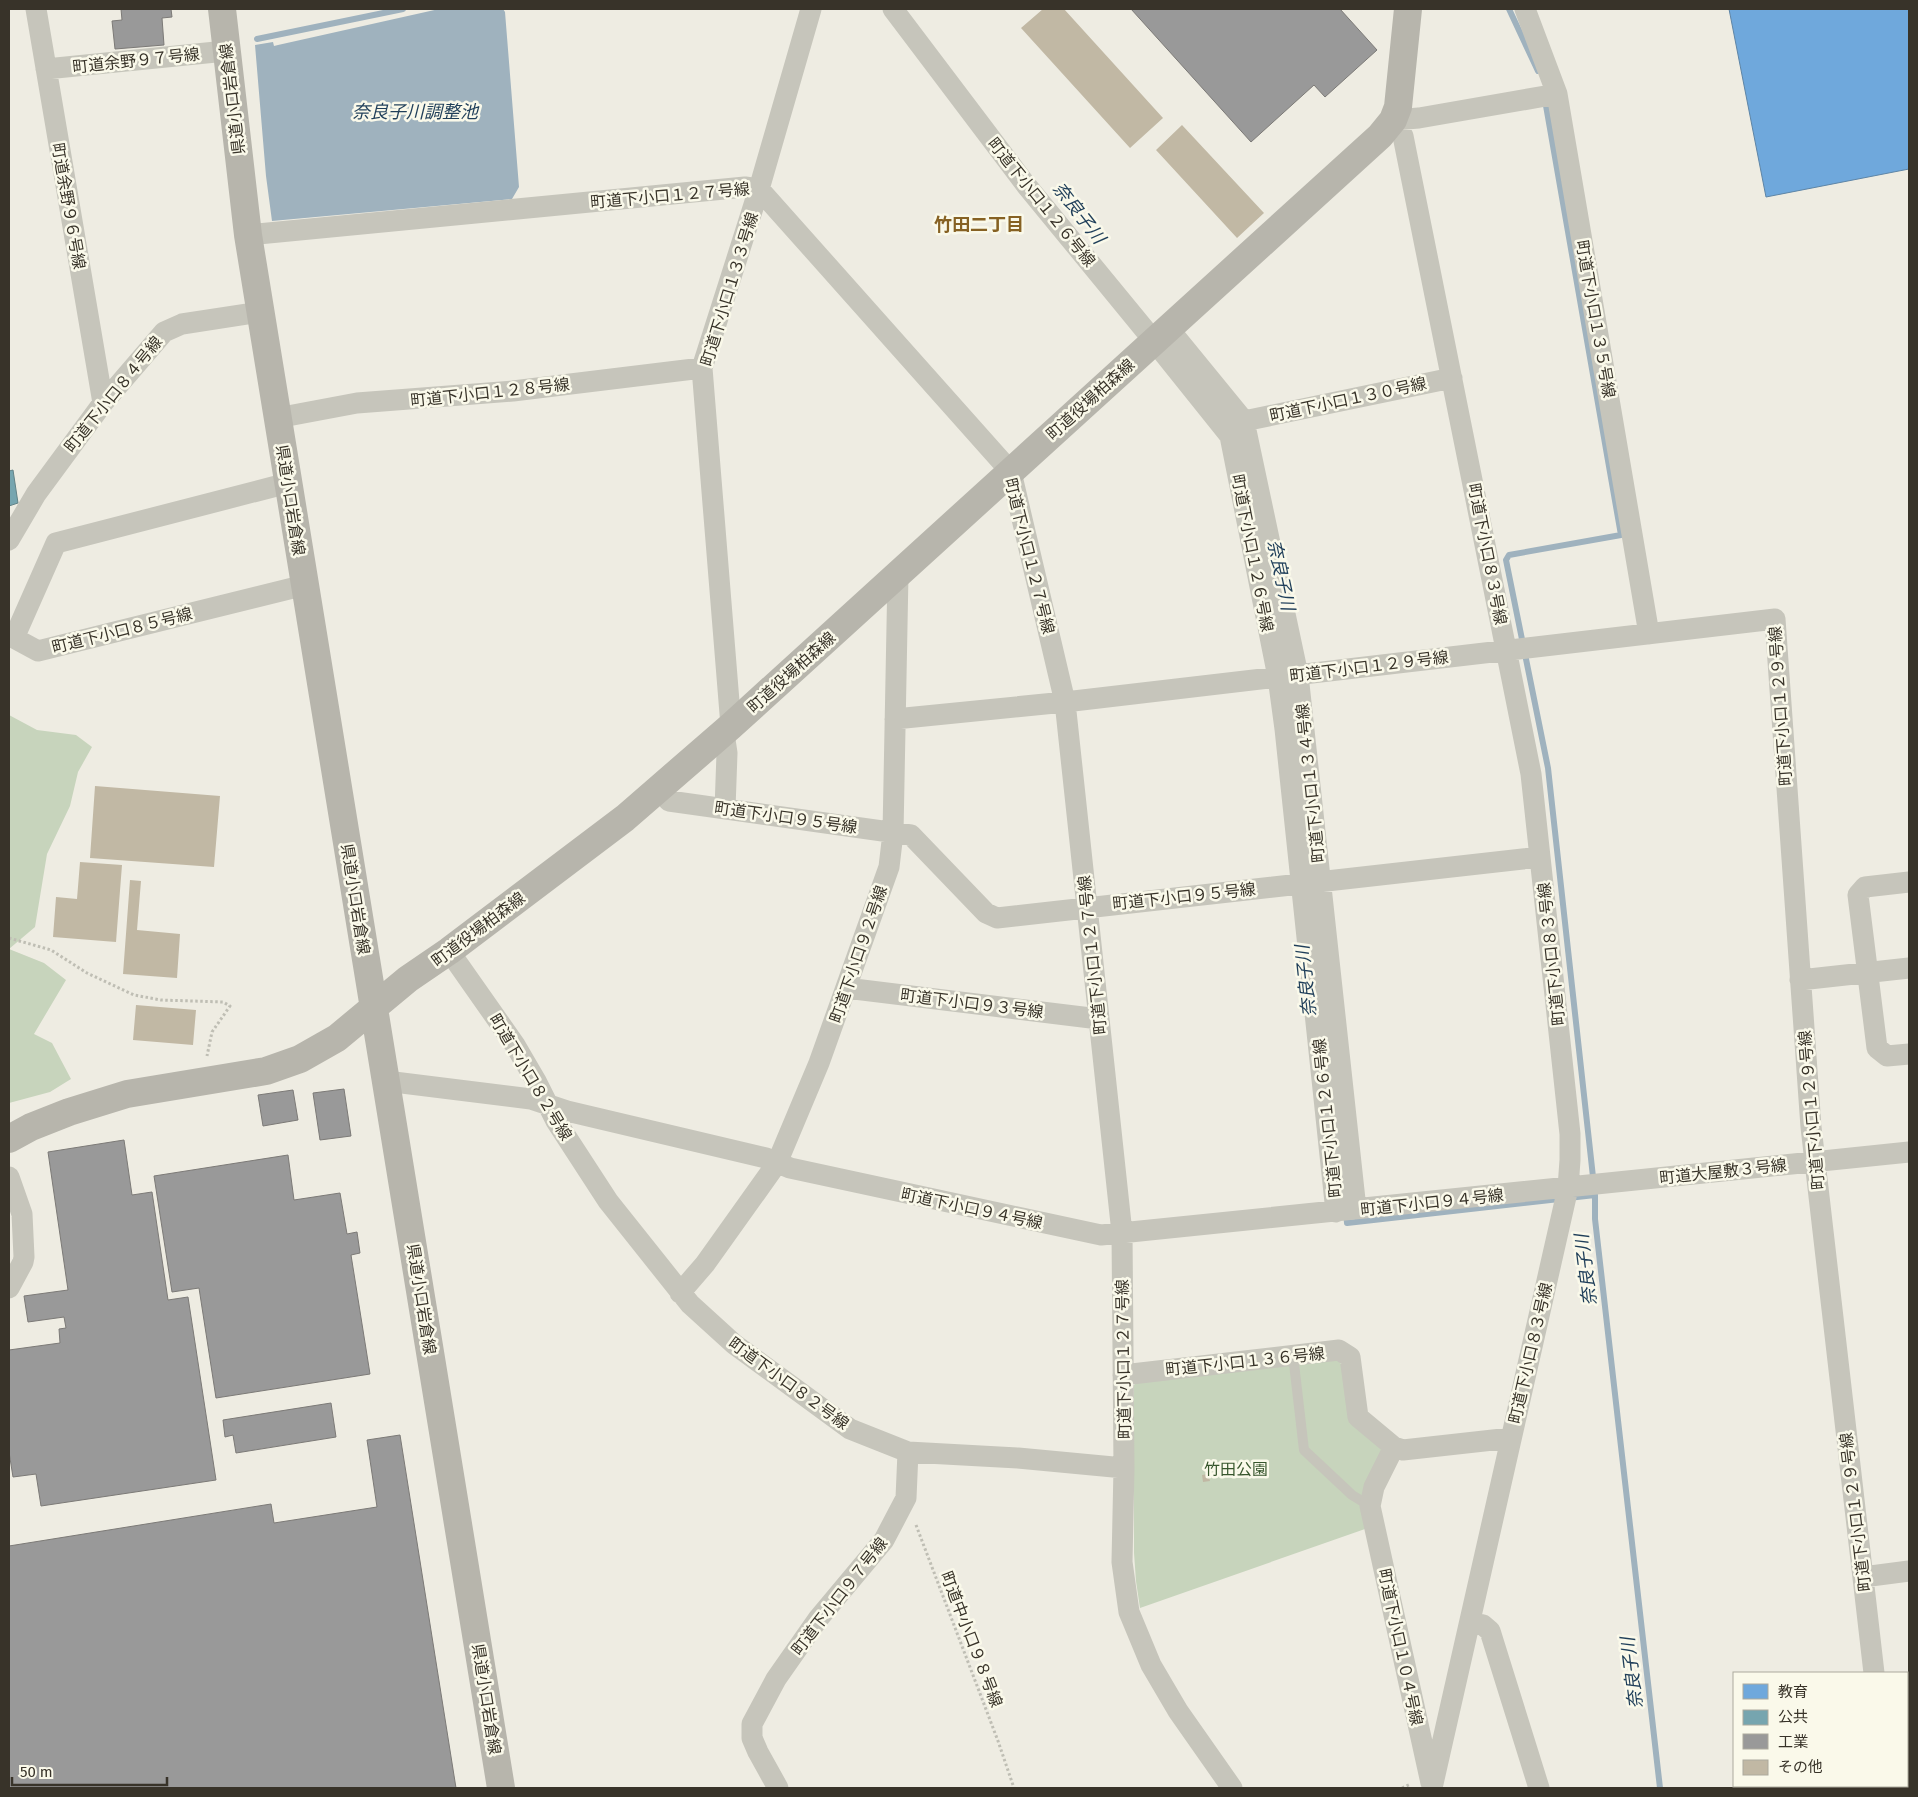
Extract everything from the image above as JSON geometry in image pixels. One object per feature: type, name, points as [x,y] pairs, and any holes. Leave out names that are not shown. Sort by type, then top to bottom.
[{"type":"street","name":"町道余野９６号線","points":[[36,9],[103,403]]},
{"type":"street","name":"県道小口岩倉線","points":[[222,9],[248,234],[260,312],[501,1788]]},
{"type":"street","name":"町道下小口１３３号線","points":[[725,809],[727,729],[702,368],[759,189],[811,9]]},
{"type":"street","name":"町道下小口１２６号線","points":[[893,9],[1026,185],[1161,334],[1230,436],[1288,676]]},
{"type":"street","name":"町道役場柏森線","points":[[9,1139],[31,1127],[70,1112],[127,1094],[280,1068],[300,1060],[337,1038],[408,979],[449,952],[625,818],[727,729],[1388,128],[1400,102],[1408,9]]},
{"type":"street","name":"町道下小口１３５号線","points":[[1525,9],[1557,94],[1649,634]]},
{"type":"street","name":"町道余野９７号線","points":[[46,69],[226,51]]},
{"type":"street","points":[[1393,120],[1419,118],[1557,94]]},
{"type":"street","name":"町道下小口８３号線","points":[[1393,120],[1403,136],[1531,774],[1570,1134],[1568,1188],[1432,1788]]},
{"type":"street","name":"町道下小口１２７号線","points":[[248,234],[745,187],[759,189],[1011,472],[1066,702],[1122,1233],[1124,1468]]},
{"type":"street","name":"町道下小口８４号線","points":[[9,539],[36,494],[103,403],[164,332],[182,324],[260,312]]},
{"type":"street","name":"町道下小口１３４号線","points":[[1161,334],[1244,420],[1288,676],[1311,882]]},
{"type":"street","name":"町道下小口１２８号線","points":[[277,418],[357,403],[513,391],[702,368]]},
{"type":"street","name":"町道下小口１３０号線","points":[[1244,420],[1452,378]]},
{"type":"street","name":"町道下小口８５号線","points":[[288,483],[56,543],[14,638],[38,651],[305,585]]},
{"type":"street","name":"町道下小口９２号線","points":[[680,1293],[705,1264],[777,1162],[820,1063],[889,867],[893,833],[898,574]]},
{"type":"street","name":"町道下小口１２９号線","points":[[895,719],[1066,702],[1774,619],[1811,1127],[1874,1672]]},
{"type":"street","name":"町道下小口９５号線","points":[[659,789],[669,801],[911,836],[986,914],[997,918],[1540,857]]},
{"type":"street","name":"町道下小口１２６号線","points":[[1311,882],[1346,1210]]},
{"type":"street","points":[[1909,882],[1865,887],[1858,895],[1877,1048],[1887,1056],[1909,1054]]},
{"type":"street","name":"町道下小口８２号線","points":[[449,952],[515,1045],[547,1104],[608,1201],[680,1293],[734,1344],[850,1429],[908,1452],[1018,1458],[1124,1468]]},
{"type":"street","points":[[1800,980],[1909,968]]},
{"type":"street","name":"町道下小口９３号線","points":[[846,988],[1099,1019]]},
{"type":"street","name":"町道下小口９４号線","points":[[386,1081],[531,1100],[568,1111],[766,1158],[790,1168],[1101,1236],[1568,1188]]},
{"type":"street","name":"町道大屋敷３号線","points":[[1568,1188],[1790,1163],[1909,1152]]},
{"type":"street","points":[[9,1177],[22,1214],[24,1257],[9,1288]]},
{"type":"street","name":"町道下小口１３６号線","points":[[1123,1374],[1339,1350],[1350,1357],[1358,1417],[1394,1447]]},
{"type":"street","points":[[1370,1506],[1374,1487],[1394,1447],[1403,1450],[1511,1438]]},
{"type":"street","name":"町道下小口９７号線","points":[[778,1788],[752,1738],[752,1724],[776,1679],[818,1619],[884,1540],[906,1498],[908,1452]]},
{"type":"street","points":[[1124,1468],[1122,1562],[1129,1612],[1151,1665],[1178,1711],[1232,1788]]},
{"type":"street","name":"町道下小口１０４号線","points":[[1370,1506],[1432,1788]]},
{"type":"street","points":[[1863,1577],[1909,1571]]},
{"type":"street","points":[[1470,1622],[1483,1625],[1490,1631],[1539,1788]]},
{"type":"lane","points":[[1293,1356],[1304,1450],[1352,1495],[1370,1506]]},
{"type":"path","points":[[9,938],[50,950],[87,973],[134,995],[161,1000],[223,1002],[230,1006],[212,1032],[207,1056]]},
{"type":"path","name":"町道中小口９８号線","points":[[906,1498],[1014,1788]]},
{"type":"green space","points":[[9,715],[37,730],[76,735],[92,747],[78,772],[70,806],[47,854],[35,927],[9,949]]},
{"type":"green space","points":[[9,949],[44,963],[66,980],[34,1034],[52,1043],[71,1079],[50,1092],[9,1103]]},
{"type":"green space","name":"竹田公園","points":[[1338,1358],[1380,1443],[1383,1457],[1365,1529],[1140,1608],[1134,1553],[1134,1385],[1141,1378]]},
{"type":"water","name":"奈良子川調整池","points":[[439,9],[503,9],[505,12],[519,187],[512,199],[272,221],[266,176],[255,45],[273,42],[274,46]]},
{"type":"building: 教育","points":[[1729,9],[1909,9],[1909,169],[1766,197]]},
{"type":"building: 公共","points":[[13,470],[18,503],[9,506],[9,471]]},
{"type":"building: 工業","points":[[121,9],[171,9],[172,17],[162,18],[164,45],[115,49],[112,21],[122,20]]},
{"type":"building: 工業","points":[[1131,9],[1340,9],[1377,50],[1325,97],[1314,85],[1251,142]]},
{"type":"building: 工業","points":[[344,1089],[351,1136],[320,1140],[313,1093]]},
{"type":"building: 工業","points":[[293,1090],[298,1120],[263,1126],[258,1095]]},
{"type":"building: 工業","points":[[124,1140],[132,1195],[152,1192],[168,1300],[188,1297],[216,1480],[41,1506],[36,1474],[13,1477],[9,1452],[9,1350],[60,1343],[59,1329],[66,1328],[64,1317],[28,1322],[24,1296],[68,1290],[48,1152]]},
{"type":"building: 工業","points":[[288,1155],[294,1200],[340,1193],[347,1234],[357,1232],[360,1253],[351,1255],[370,1374],[216,1398],[199,1288],[172,1292],[154,1176]]},
{"type":"building: 工業","points":[[331,1403],[336,1437],[236,1453],[233,1435],[225,1437],[223,1420]]},
{"type":"building: 工業","points":[[400,1435],[456,1788],[9,1788],[9,1546],[271,1504],[274,1523],[377,1507],[367,1440]]},
{"type":"building: その他","points":[[1043,9],[1064,9],[1163,118],[1130,148],[1021,28]]},
{"type":"building: その他","points":[[1182,125],[1264,213],[1237,238],[1156,150]]},
{"type":"building: その他","points":[[95,786],[220,796],[214,867],[90,858]]},
{"type":"building: その他","points":[[80,862],[122,865],[116,942],[53,937],[56,897],[77,899]]},
{"type":"building: その他","points":[[130,880],[141,881],[137,930],[180,934],[177,978],[123,974]]},
{"type":"building: その他","points":[[136,1005],[196,1010],[193,1045],[133,1040]]},
{"type":"building: その他","points":[[1208,1474],[1210,1481],[1203,1482],[1202,1475]]},
{"type":"waterway","name":"奈良子川","points":[[257,39],[403,9]]},
{"type":"waterway","points":[[1509,9],[1538,71]]},
{"type":"waterway","points":[[1545,100],[1621,535],[1509,555],[1506,560],[1548,768],[1595,1195],[1595,1219],[1660,1788]]},
{"type":"waterway","name":"奈良子川","points":[[1346,1213],[1347,1223],[1595,1195]]},
{"type":"district","name":"竹田二丁目","points":[[979,225]]}]
